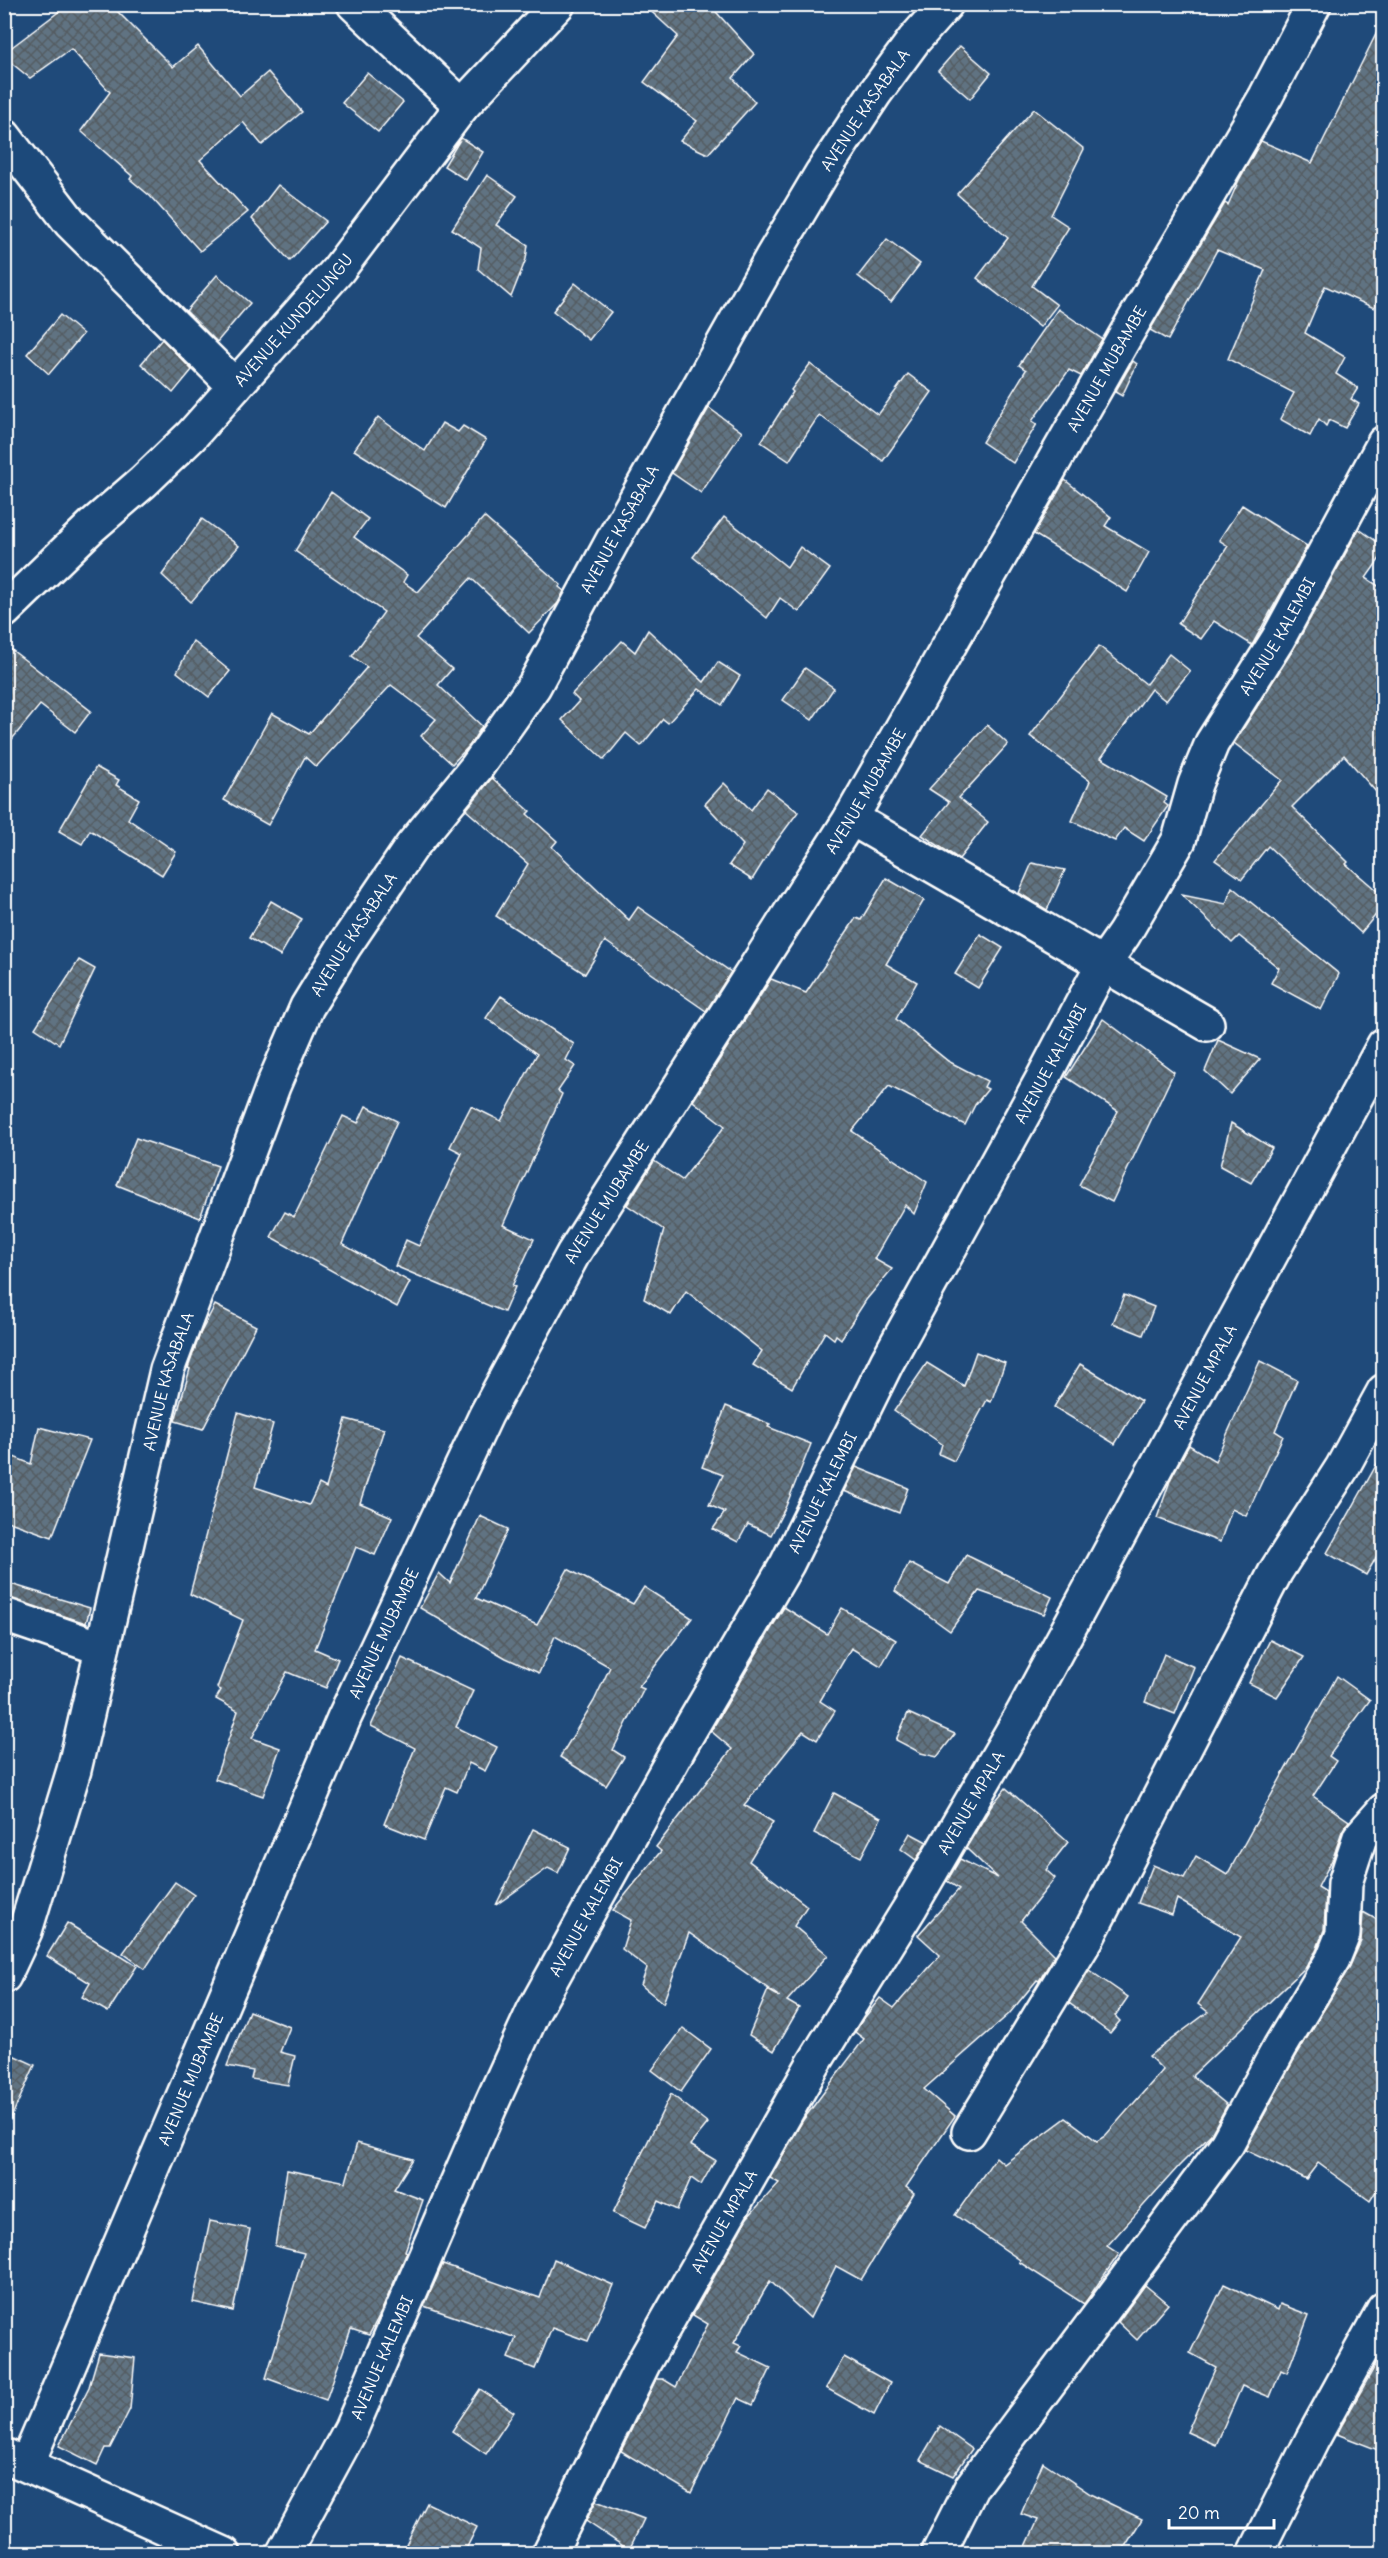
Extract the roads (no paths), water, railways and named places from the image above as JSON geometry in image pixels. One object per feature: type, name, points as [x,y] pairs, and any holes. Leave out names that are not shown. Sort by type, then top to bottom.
[{"type":"street","points":[[354,4],[462,106]]},
{"type":"street","name":"AVENUE KUNDELUNGU","points":[[4,612],[92,526],[191,436],[338,270],[462,106],[558,4]]},
{"type":"street","name":"AVENUE KASABALA","points":[[4,1976],[25,1930],[74,1770],[167,1370],[273,1086],[307,1008],[345,945],[412,846],[483,759],[534,687],[619,530],[771,259],[822,173],[875,93],[914,40],[946,4]]},
{"type":"street","name":"AVENUE MUBAMBE","points":[[16,2459],[344,1718],[486,1415],[573,1254],[851,818],[1128,331],[1266,96],[1314,4]]},
{"type":"street","points":[[4,136],[70,222],[235,386]]},
{"type":"street","name":"AVENUE KALEMBI","points":[[283,2553],[351,2429],[533,2012],[685,1738],[787,1564],[887,1362],[1048,1070],[1103,964],[1124,934],[1179,840],[1195,784],[1212,743],[1278,639],[1383,443]]},
{"type":"street","points":[[851,818],[1207,1024]]},
{"type":"street","name":"AVENUE MPALA","points":[[549,2553],[650,2351],[814,2062],[910,1906],[1028,1703],[1383,1045]]},
{"type":"street","points":[[969,2132],[1087,1938],[1276,1571],[1342,1468],[1383,1391]]},
{"type":"street","points":[[4,1615],[101,1648]]},
{"type":"street","points":[[938,2553],[972,2486],[1227,2144],[1280,2047],[1333,1959],[1343,1934],[1345,1883],[1360,1837],[1383,1810]]},
{"type":"street","points":[[1255,2553],[1312,2439],[1383,2309]]},
{"type":"street","points":[[16,2459],[224,2553]]}]
